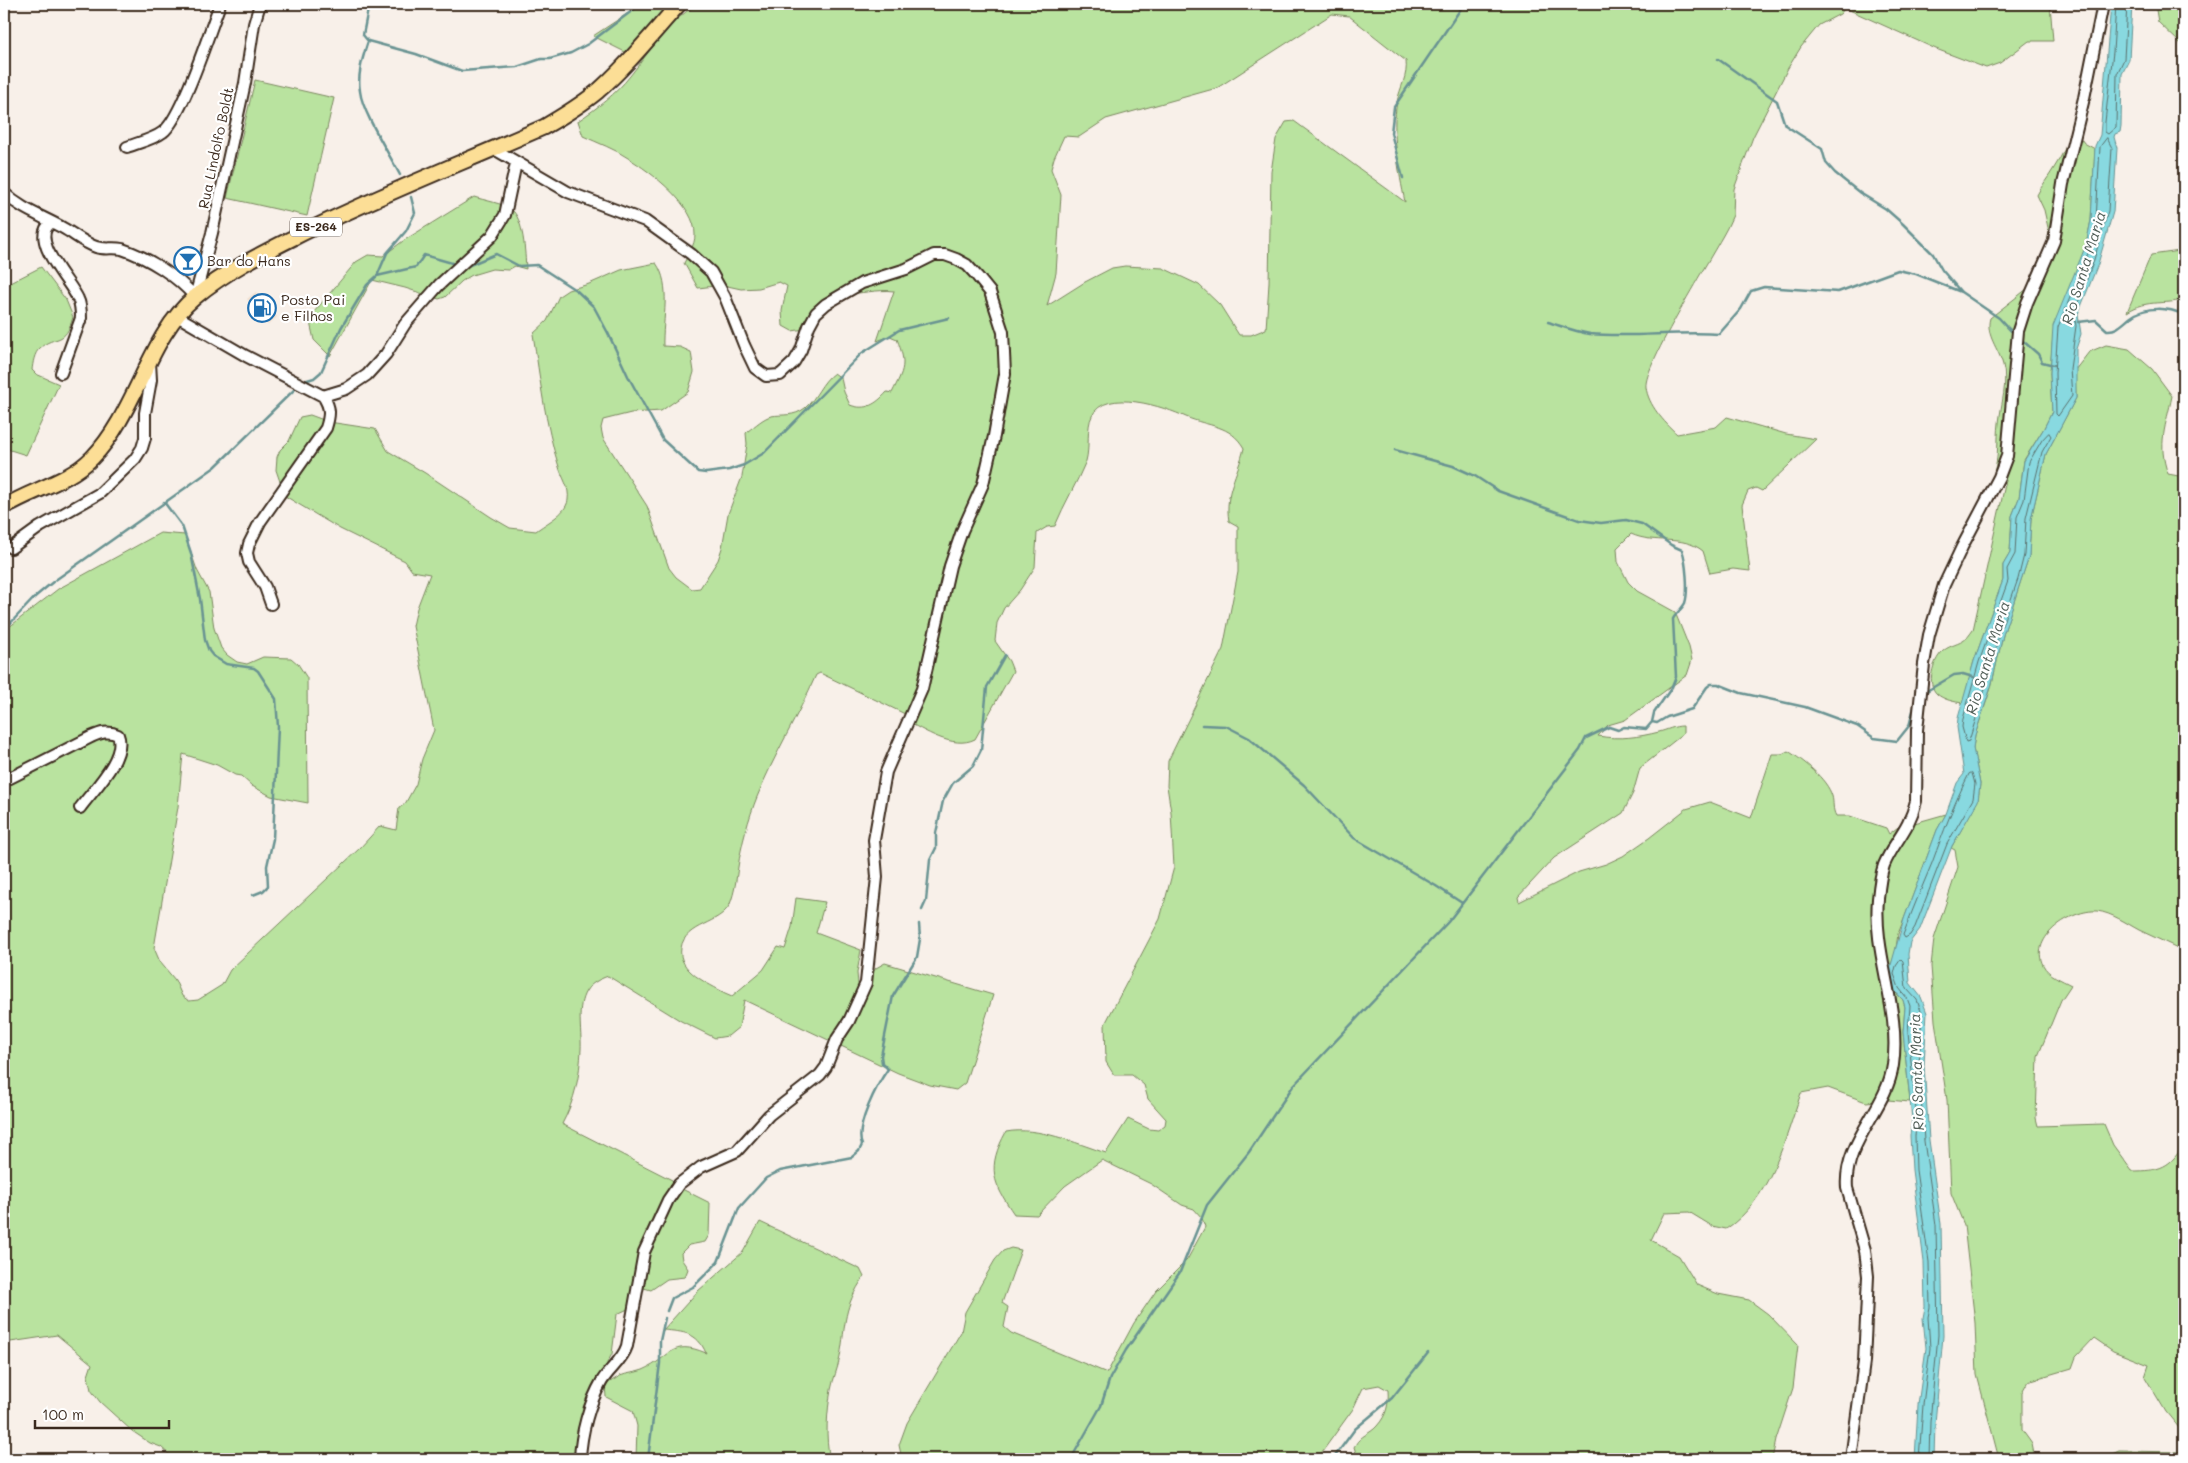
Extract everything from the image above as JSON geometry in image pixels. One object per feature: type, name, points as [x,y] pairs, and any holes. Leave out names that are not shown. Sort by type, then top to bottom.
[{"type":"main road","name":"ES-264","points":[[4,507],[66,478],[93,457],[129,405],[162,339],[177,316],[195,297],[253,258],[316,226],[544,127],[598,91],[624,66],[679,4]]},
{"type":"street","points":[[127,147],[163,132],[169,126],[181,103],[220,4]]},
{"type":"street","name":"Rua Lindolfo Boldt","points":[[195,297],[212,233],[260,4]]},
{"type":"street","points":[[1851,1459],[1864,1362],[1868,1276],[1864,1250],[1846,1188],[1846,1180],[1856,1143],[1891,1076],[1894,1049],[1892,1018],[1878,932],[1878,899],[1881,878],[1884,865],[1912,817],[1916,801],[1920,699],[1924,664],[1936,610],[1954,562],[1999,477],[2007,456],[2018,331],[2026,303],[2054,241],[2063,184],[2084,98],[2103,4]]},
{"type":"street","points":[[494,149],[568,192],[645,221],[691,254],[711,272],[725,297],[750,358],[760,373],[766,376],[780,376],[794,362],[801,350],[812,319],[826,304],[862,283],[906,269],[934,254],[956,259],[967,265],[977,276],[990,292],[1003,332],[1005,374],[994,436],[982,484],[962,531],[950,566],[922,689],[886,772],[874,840],[877,877],[866,983],[849,1021],[837,1039],[826,1067],[820,1075],[769,1115],[736,1151],[722,1156],[688,1175],[668,1200],[644,1252],[627,1346],[620,1361],[602,1381],[596,1394],[585,1428],[580,1459]]},
{"type":"street","points":[[323,396],[346,389],[368,375],[386,354],[418,308],[439,285],[492,236],[505,215],[516,163]]},
{"type":"street","points":[[4,193],[37,216],[96,247],[122,249],[137,256],[183,283],[195,297]]},
{"type":"street","points":[[51,223],[44,234],[50,255],[74,290],[81,309],[81,318],[61,373]]},
{"type":"street","points":[[177,316],[246,356],[323,396],[328,404],[330,414],[326,428],[260,522],[248,544],[249,562],[265,587],[271,604]]},
{"type":"street","points":[[11,548],[40,527],[100,493],[135,459],[142,448],[145,438],[145,413],[151,380],[150,362]]},
{"type":"street","points":[[4,781],[101,732],[112,732],[118,735],[120,741],[119,751],[112,765],[80,808]]},
{"type":"shaded area","name":"Posto Pai e Filhos","points":[[256,292],[277,317],[268,325],[247,299]]},
{"type":"green space","points":[[642,4],[675,4],[629,54],[593,36]]},
{"type":"green space","points":[[698,4],[2050,4],[2053,41],[2029,41],[2000,63],[1986,68],[1936,49],[1845,8],[1840,14],[1819,25],[1801,47],[1788,68],[1753,137],[1734,189],[1733,215],[1655,357],[1648,375],[1646,387],[1653,407],[1677,434],[1716,427],[1727,417],[1786,434],[1816,439],[1762,491],[1756,488],[1748,491],[1742,505],[1750,571],[1733,569],[1710,573],[1703,551],[1695,546],[1677,541],[1649,539],[1631,534],[1617,548],[1618,562],[1628,582],[1637,591],[1675,612],[1689,647],[1692,660],[1687,675],[1625,720],[1608,725],[1598,736],[1614,738],[1636,737],[1683,726],[1683,734],[1640,768],[1633,793],[1623,813],[1554,858],[1518,897],[1519,902],[1579,872],[1606,864],[1623,856],[1686,809],[1710,802],[1751,818],[1772,754],[1782,754],[1788,751],[1814,771],[1825,783],[1832,796],[1836,816],[1850,816],[1886,828],[1889,834],[1910,818],[1911,824],[1946,814],[1937,830],[1898,934],[1895,955],[1891,964],[1896,993],[1903,1000],[1905,1007],[1903,1032],[1910,1102],[1888,1100],[1866,1102],[1828,1088],[1801,1093],[1774,1168],[1765,1186],[1741,1217],[1726,1229],[1712,1226],[1689,1212],[1664,1213],[1651,1240],[1679,1256],[1697,1285],[1718,1294],[1749,1300],[1768,1314],[1798,1345],[1793,1388],[1776,1440],[1772,1459],[1358,1459],[1354,1447],[1362,1437],[1377,1426],[1387,1409],[1388,1390],[1379,1385],[1363,1388],[1353,1409],[1317,1459],[902,1459],[899,1445],[907,1423],[961,1332],[965,1312],[995,1260],[1003,1251],[1011,1248],[1021,1250],[1002,1303],[1008,1307],[1004,1327],[1011,1333],[1107,1373],[1134,1323],[1156,1291],[1187,1260],[1205,1227],[1202,1218],[1194,1209],[1182,1205],[1151,1184],[1102,1160],[1065,1186],[1037,1215],[1014,1214],[997,1184],[994,1166],[1006,1132],[1031,1131],[1044,1133],[1106,1153],[1128,1119],[1149,1129],[1158,1130],[1165,1125],[1166,1119],[1148,1099],[1144,1085],[1132,1075],[1114,1075],[1106,1062],[1105,1024],[1160,919],[1174,867],[1171,812],[1167,786],[1168,761],[1223,649],[1238,572],[1238,526],[1229,521],[1228,501],[1244,448],[1226,430],[1150,405],[1122,401],[1099,407],[1092,416],[1089,426],[1086,461],[1055,526],[1047,527],[1037,533],[1035,567],[1020,590],[1004,608],[997,623],[995,641],[1009,661],[1013,671],[975,739],[957,742],[929,733],[904,720],[905,714],[820,673],[816,675],[754,805],[743,841],[730,904],[719,916],[689,934],[681,948],[681,956],[689,970],[703,981],[732,996],[763,970],[778,947],[785,949],[792,927],[796,898],[825,902],[816,933],[861,950],[857,973],[858,984],[864,985],[876,968],[885,963],[993,995],[965,1083],[956,1090],[930,1085],[898,1073],[744,1000],[739,1027],[728,1036],[715,1038],[681,1021],[608,976],[590,986],[581,1004],[581,1049],[578,1078],[570,1106],[562,1124],[674,1181],[684,1190],[710,1203],[709,1235],[705,1242],[689,1245],[681,1253],[682,1260],[688,1269],[685,1277],[667,1279],[651,1290],[644,1288],[636,1292],[628,1309],[617,1314],[612,1354],[607,1363],[606,1384],[620,1376],[643,1370],[671,1351],[685,1348],[706,1353],[698,1341],[689,1334],[663,1330],[698,1291],[743,1252],[760,1222],[860,1269],[864,1277],[852,1297],[849,1307],[840,1357],[831,1390],[827,1425],[830,1459],[636,1459],[637,1426],[633,1411],[606,1397],[605,1385],[599,1392],[574,1459],[174,1459],[161,1447],[150,1443],[132,1431],[100,1402],[91,1390],[88,1376],[92,1364],[57,1335],[4,1343],[4,631],[58,589],[160,533],[185,535],[197,570],[209,592],[214,628],[221,648],[237,662],[247,664],[263,657],[291,658],[298,664],[307,678],[308,803],[271,796],[252,786],[241,776],[235,775],[217,765],[183,754],[178,807],[154,948],[160,962],[175,980],[182,996],[189,1001],[198,1000],[222,985],[230,970],[360,848],[380,826],[396,830],[399,808],[405,804],[416,784],[422,759],[434,730],[413,626],[417,608],[430,574],[412,571],[405,561],[340,529],[285,496],[276,470],[277,457],[280,450],[289,441],[300,417],[310,415],[329,422],[375,429],[388,451],[491,517],[510,528],[536,531],[564,510],[568,495],[550,434],[533,334],[547,321],[559,296],[568,290],[589,284],[621,270],[656,263],[661,272],[665,292],[663,346],[680,347],[691,352],[694,372],[688,392],[661,411],[631,413],[603,420],[601,428],[603,438],[647,506],[669,568],[676,577],[692,589],[700,588],[718,560],[728,514],[742,477],[747,444],[746,433],[748,431],[768,417],[793,414],[801,411],[834,373],[841,378],[844,392],[850,405],[866,407],[875,403],[887,392],[892,393],[903,367],[900,348],[897,339],[890,336],[877,341],[894,291],[843,294],[805,329],[792,331],[783,326],[782,311],[787,286],[779,282],[759,288],[741,289],[723,285],[698,288],[684,263],[693,246],[695,235],[688,213],[680,202],[660,181],[638,164],[618,152],[583,136],[578,121],[619,89],[669,27]],"holes":[[[1332,14],[1349,16],[1406,61],[1405,77],[1395,113],[1395,139],[1405,202],[1294,121],[1286,122],[1276,139],[1271,172],[1269,283],[1266,329],[1251,335],[1239,335],[1220,305],[1199,285],[1163,268],[1125,266],[1112,268],[1085,282],[1047,306],[1056,273],[1061,195],[1051,169],[1064,136],[1079,137],[1106,119],[1217,88]]]},
{"type":"green space","points":[[2155,4],[2184,4],[2184,52],[2181,44],[2158,22]]},
{"type":"green space","points":[[255,80],[334,98],[307,216],[227,198]]},
{"type":"green space","points":[[2074,129],[2084,143],[2095,149],[2091,220],[2086,245],[2053,334],[2050,373],[2052,412],[2024,460],[2019,498],[2012,516],[2010,553],[2003,565],[2003,580],[1974,661],[1963,703],[1957,702],[1937,694],[1932,684],[1932,673],[1936,661],[1942,652],[1964,640],[1973,630],[2006,480],[1994,472],[1997,460],[1999,423],[2005,379],[2003,365],[1989,330],[1990,318],[2032,285],[2046,252],[2049,232],[2044,210],[2037,195],[2060,159]]},
{"type":"green space","points":[[474,197],[504,205],[515,214],[519,220],[523,237],[526,269],[515,266],[508,270],[492,269],[472,275],[462,281],[445,297],[439,299],[372,280],[330,356],[314,340],[309,318],[356,262],[368,255],[383,256],[403,241]]},
{"type":"green space","points":[[2184,251],[2184,299],[2143,305],[2127,312],[2151,255]]},
{"type":"green space","points":[[41,267],[66,300],[73,317],[67,333],[45,344],[35,355],[32,370],[36,374],[59,384],[26,455],[4,448],[4,286]]},
{"type":"green space","points":[[2106,345],[2129,349],[2152,369],[2172,396],[2164,435],[2163,453],[2168,474],[2184,477],[2184,951],[2113,916],[2097,911],[2076,915],[2065,920],[2047,935],[2042,944],[2040,955],[2043,965],[2052,974],[2071,985],[2061,1000],[2038,1056],[2036,1118],[2038,1126],[2104,1124],[2113,1145],[2132,1171],[2157,1169],[2169,1163],[2184,1143],[2184,1434],[2166,1412],[2145,1377],[2149,1365],[2113,1351],[2094,1338],[2076,1357],[2072,1368],[2028,1381],[2022,1392],[2022,1430],[2032,1444],[2035,1459],[1999,1459],[1977,1375],[1975,1323],[1964,1225],[1951,1193],[1947,1100],[1935,1021],[1931,966],[1934,939],[1958,867],[1955,850],[1951,848],[1978,800],[1980,784],[1973,748],[1975,735],[1991,688],[2003,635],[2029,556],[2031,519],[2046,454],[2076,398],[2075,370],[2089,352]]},
{"type":"green space","points":[[2119,1451],[2184,1452],[2184,1459],[2100,1459]]},
{"type":"water","name":"Rio Santa Maria","points":[[2111,4],[2132,4],[2129,60],[2122,74],[2120,132],[2115,134],[2114,137],[2117,148],[2113,212],[2098,264],[2078,314],[2081,334],[2076,349],[2076,398],[2046,454],[2031,519],[2029,556],[2003,635],[1991,687],[1975,735],[1973,748],[1980,784],[1978,801],[1952,846],[1920,929],[1910,942],[1908,954],[1910,983],[1921,997],[1927,1013],[1924,1065],[1929,1140],[1941,1224],[1943,1336],[1935,1423],[1934,1459],[1915,1459],[1918,1405],[1926,1348],[1923,1318],[1925,1307],[1924,1262],[1912,1170],[1910,1136],[1912,1120],[1903,1032],[1905,1007],[1903,1000],[1894,990],[1889,972],[1904,919],[1937,830],[1946,814],[1957,783],[1964,774],[1957,727],[1958,718],[1974,661],[2003,580],[2003,565],[2010,553],[2012,516],[2019,498],[2024,461],[2052,412],[2050,373],[2053,326],[2086,245],[2091,220],[2095,146],[2100,135]]},
{"type":"waterway","points":[[369,4],[363,35],[368,41],[416,54],[462,71],[517,67],[541,59],[550,59],[571,53],[588,44],[641,4]]},
{"type":"waterway","points":[[1403,178],[1391,133],[1394,107],[1464,4]]},
{"type":"waterway","points":[[368,41],[360,72],[359,85],[362,100],[371,122],[400,175]]},
{"type":"waterway","points":[[1718,59],[1777,101],[1785,125],[1822,149],[1826,163],[1835,173],[1860,193],[1886,209],[1903,224],[1933,254],[1942,270],[1961,292],[1999,318],[2011,331]]},
{"type":"waterway","points":[[304,381],[314,378],[321,372],[341,328],[367,285],[377,276],[387,253],[406,231],[415,213],[411,197]]},
{"type":"waterway","points":[[465,267],[496,254],[519,266],[537,265],[577,291],[594,307],[628,376],[663,440],[698,472],[706,473],[729,470],[744,465],[764,453],[862,353],[899,330],[949,318]]},
{"type":"waterway","points":[[377,276],[416,267],[424,255],[452,263]]},
{"type":"waterway","points":[[1548,322],[1590,334],[1719,334],[1741,309],[1751,291],[1764,287],[1838,292],[1898,270],[1916,274],[1961,292]]},
{"type":"waterway","name":"Rio Santa Maria","points":[[2078,322],[2096,320],[2107,330],[2111,330],[2120,326],[2137,313],[2150,309],[2171,310],[2184,315]]},
{"type":"waterway","points":[[2023,341],[2038,354],[2042,362],[2054,365]]},
{"type":"waterway","points":[[4,630],[36,596],[54,581],[215,467],[297,387]]},
{"type":"waterway","points":[[1071,1459],[1101,1406],[1110,1378],[1126,1350],[1180,1272],[1207,1205],[1249,1152],[1293,1086],[1448,922],[1580,750],[1586,738],[1609,727],[1618,730],[1624,727],[1646,729],[1652,722],[1654,713],[1672,687],[1676,677],[1673,619],[1685,603],[1687,591],[1686,568],[1682,550],[1671,545],[1642,524],[1626,520],[1601,523],[1579,520],[1498,491],[1475,476],[1453,466],[1395,450]]},
{"type":"waterway","points":[[164,502],[182,526],[191,553],[200,599],[205,640],[209,651],[213,656],[226,664],[254,668],[258,671],[276,699],[278,727],[273,839],[267,866],[268,886],[263,891],[253,895]]},
{"type":"waterway","points":[[922,910],[926,901],[930,860],[936,848],[936,833],[943,801],[953,783],[973,766],[981,750],[987,687],[1005,655]]},
{"type":"waterway","name":"Rio Santa Maria","points":[[1925,692],[1954,675],[1963,674],[1973,677]]},
{"type":"waterway","points":[[1652,722],[1657,723],[1667,717],[1692,709],[1707,687],[1711,684],[1718,684],[1741,693],[1805,707],[1857,726],[1874,738],[1897,741],[1909,726],[1915,703]]},
{"type":"waterway","points":[[1202,725],[1226,726],[1249,738],[1304,785],[1354,838],[1462,903]]},
{"type":"waterway","points":[[667,1311],[672,1298],[693,1287],[718,1262],[739,1208],[766,1178],[780,1171],[852,1157],[859,1151],[862,1145],[860,1137],[864,1117],[873,1095],[888,1069],[882,1063],[881,1056],[893,996],[917,957],[920,939],[919,924]]},
{"type":"waterway","points":[[648,1459],[660,1363],[660,1341],[665,1318]]},
{"type":"waterway","points":[[1333,1459],[1355,1429],[1392,1398],[1428,1353]]},
{"type":"place","name":"Bar do Hans","points":[[188,261]]},
{"type":"place","name":"Posto Pai e Filhos","points":[[262,308]]}]
